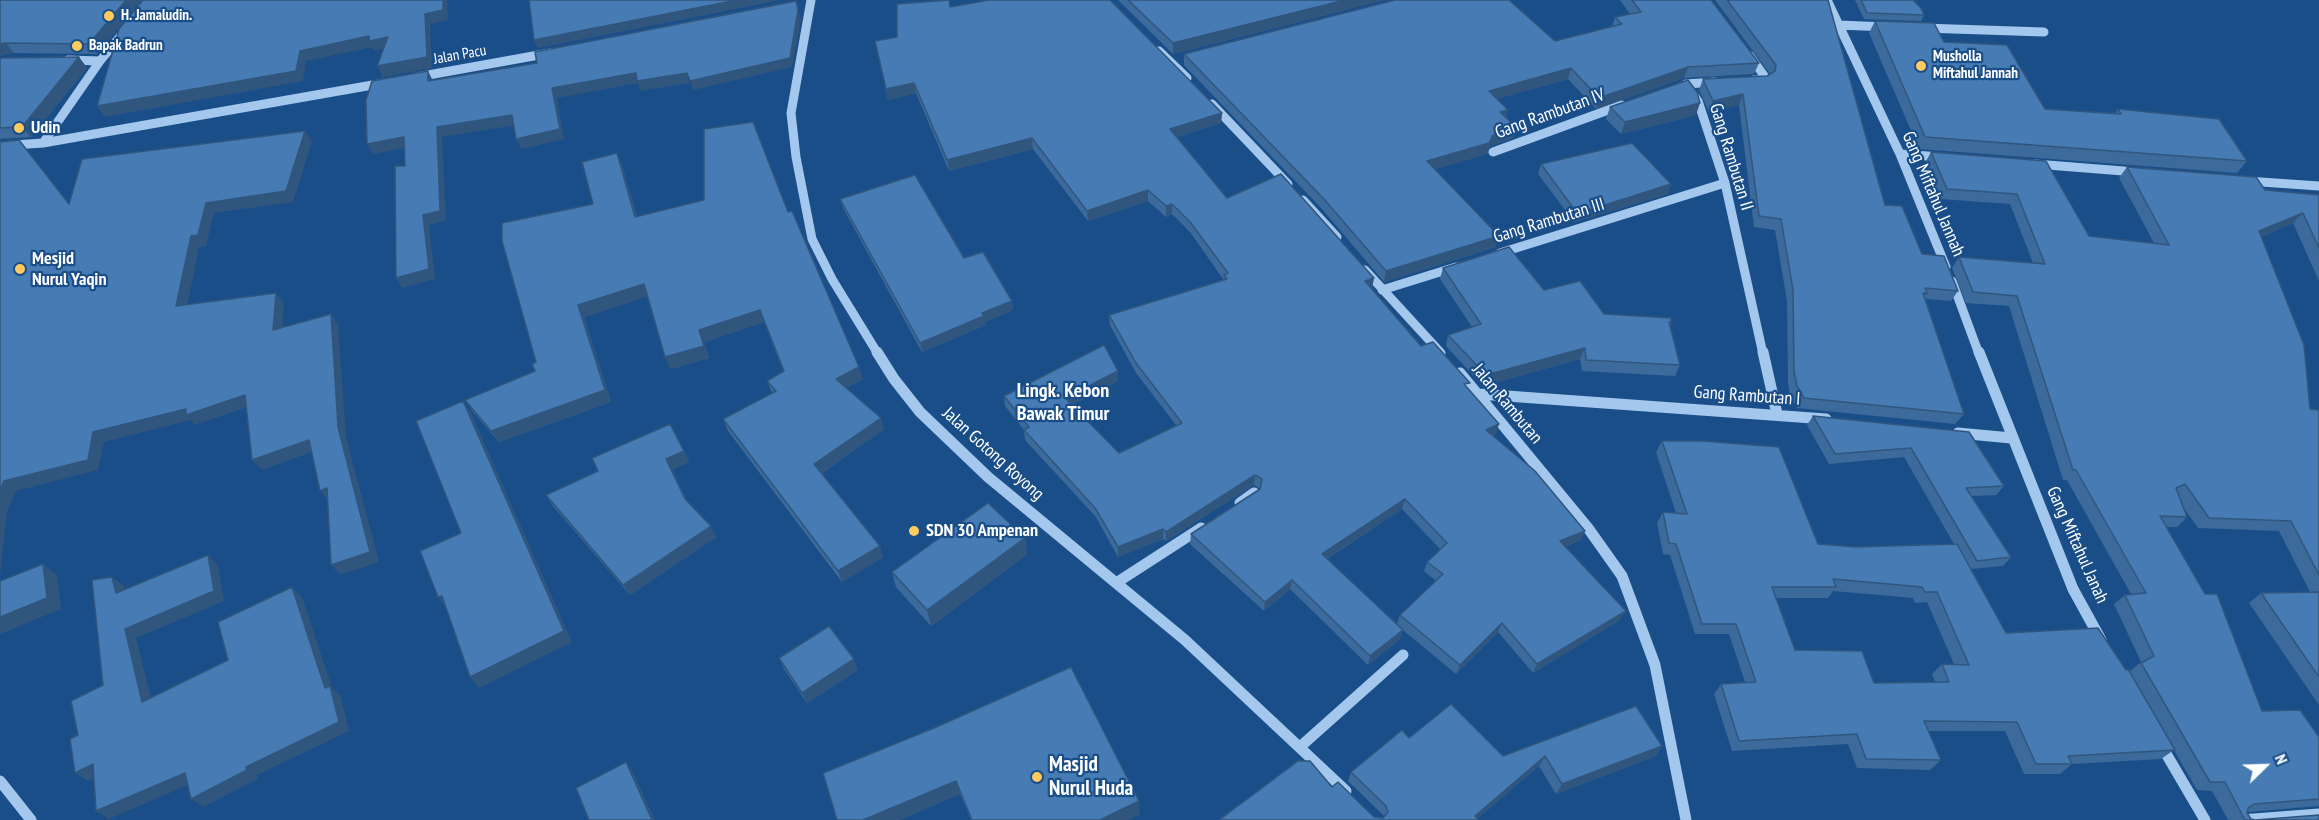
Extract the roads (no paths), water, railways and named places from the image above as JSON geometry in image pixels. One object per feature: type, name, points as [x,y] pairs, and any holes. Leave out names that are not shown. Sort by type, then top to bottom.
[{"type":"street","name":"Gang Miftahul Jannah","points":[[1827,0],[1900,154],[1972,331],[2011,438]]},
{"type":"street","points":[[799,4],[811,1]]},
{"type":"street","name":"Jalan Gotong Royong","points":[[811,1],[791,113],[796,157],[812,239],[832,279],[873,347],[920,412],[988,477],[1185,640],[1301,746],[1354,799]]},
{"type":"street","points":[[1839,25],[1893,27]]},
{"type":"street","points":[[43,143],[100,61],[129,26]]},
{"type":"street","points":[[1916,28],[2044,32]]},
{"type":"street","points":[[1155,46],[1195,87]]},
{"type":"street","name":"Gang Rambutan II","points":[[1740,81],[1762,80],[1765,77],[1746,51]]},
{"type":"street","name":"Jalan Pacu","points":[[408,79],[554,52]]},
{"type":"street","points":[[1171,61],[1182,58]]},
{"type":"street","points":[[58,59],[100,61]]},
{"type":"street","points":[[0,146],[43,143],[397,81]]},
{"type":"street","name":"Gang Rambutan II","points":[[1686,84],[1730,82]]},
{"type":"street","points":[[1675,87],[1686,84]]},
{"type":"street","name":"Gang Rambutan II","points":[[1686,84],[1698,101],[1725,183],[1777,414]]},
{"type":"street","points":[[1203,95],[1346,248]]},
{"type":"street","name":"Gang Rambutan IV","points":[[1493,152],[1632,102]]},
{"type":"street","points":[[1900,154],[1946,157]]},
{"type":"street","points":[[2028,164],[2144,173]]},
{"type":"street","points":[[2238,180],[2319,186]]},
{"type":"street","name":"Gang Rambutan III","points":[[1485,258],[1725,183]]},
{"type":"street","name":"Jalan Rambutan","points":[[1360,264],[1447,359]]},
{"type":"street","points":[[1382,290],[1462,265]]},
{"type":"street","name":"Jalan Rambutan","points":[[1455,368],[1479,394],[1588,528],[1622,576],[1654,665],[1686,820]]},
{"type":"street","name":"Gang Rambutan I","points":[[1479,394],[1835,420]]},
{"type":"street","points":[[1941,431],[2011,438]]},
{"type":"street","name":"Gang Miftahul Janah","points":[[2011,438],[2073,589],[2106,649]]},
{"type":"street","points":[[1116,583],[1254,493]]},
{"type":"street","points":[[1301,746],[1403,655]]},
{"type":"street","points":[[2152,729],[2205,820]]},
{"type":"street","points":[[0,781],[31,820]]},
{"type":"street","points":[[2241,820],[2319,814]]},
{"type":"place","name":"H. Jamaludin.","points":[[109,16]]},
{"type":"place","name":"Bapak Badrun","points":[[77,46]]},
{"type":"place","name":"Musholla Miftahul Jannah","points":[[1921,66]]},
{"type":"place","name":"Udin","points":[[19,128]]},
{"type":"place","name":"Mesjid Nurul Yaqin","points":[[20,269]]},
{"type":"place","name":"SDN 30 Ampenan","points":[[914,531]]},
{"type":"place","name":"Masjid Nurul Huda","points":[[1037,777]]},
{"type":"district","name":"Lingk. Kebon Bawak Timur","points":[[1063,402]]}]
